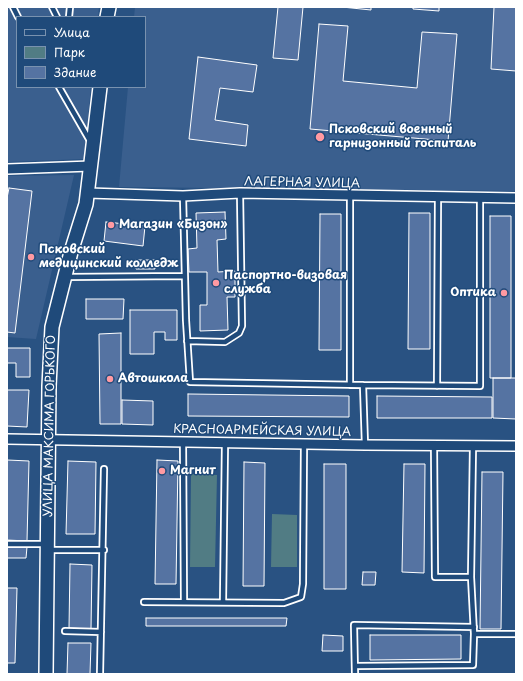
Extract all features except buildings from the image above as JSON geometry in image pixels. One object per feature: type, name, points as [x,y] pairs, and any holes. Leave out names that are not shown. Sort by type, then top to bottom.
[{"type":"main road","name":"УЛИЦА МАКСИМА ГОРЬКОГО","points":[[46,674],[48,439],[52,327],[88,193],[100,88]]},
{"type":"street","points":[[7,169],[90,166]]},
{"type":"street","name":"ЛАГЕРНАЯ УЛИЦА","points":[[88,193],[183,196],[240,193],[516,198]]},
{"type":"street","name":"КРАСНОАРМЕЙСКАЯ УЛИЦА","points":[[7,439],[516,446]]},
{"type":"lane","points":[[13,7],[18,16]]},
{"type":"lane","points":[[52,7],[56,16]]},
{"type":"lane","points":[[60,88],[93,146]]},
{"type":"lane","points":[[187,341],[225,342],[240,333],[242,326],[240,193]]},
{"type":"lane","points":[[350,195],[350,385]]},
{"type":"lane","points":[[183,196],[188,380],[192,384],[437,386],[480,386],[480,198]]},
{"type":"lane","points":[[437,386],[438,197]]},
{"type":"lane","points":[[65,277],[185,276]]},
{"type":"lane","points":[[363,385],[365,445]]},
{"type":"lane","points":[[183,442],[184,602]]},
{"type":"lane","points":[[222,602],[225,443]]},
{"type":"lane","points":[[144,602],[284,602],[301,597],[303,584],[304,443]]},
{"type":"lane","points":[[434,445],[435,577],[471,577]]},
{"type":"lane","points":[[355,666],[473,666],[474,627],[471,577],[473,445]]},
{"type":"lane","points":[[100,674],[104,550],[104,469]]},
{"type":"lane","points":[[7,544],[104,550]]},
{"type":"lane","points":[[355,674],[354,625],[474,627]]},
{"type":"lane","points":[[65,631],[101,632]]},
{"type":"lane","points":[[474,634],[516,634]]},
{"type":"shaded area","points":[[7,7],[99,7],[98,16],[16,16],[16,88],[91,88],[84,159],[7,162]]},
{"type":"shaded area","name":"Псковский военный гарнизонный госпиталь","points":[[135,7],[516,7],[516,191],[119,187],[128,88],[146,88],[146,16],[134,16]]},
{"type":"shaded area","name":"Псковский медицинский колледж","points":[[74,175],[36,339],[7,337],[7,176]]},
{"type":"green space","points":[[191,474],[217,475],[215,567],[190,567]]},
{"type":"green space","points":[[272,514],[297,515],[297,567],[271,567]]},
{"type":"place","name":"Псковский военный гарнизонный госпиталь","points":[[320,137]]},
{"type":"place","name":"Магазин «Бизон»","points":[[111,225]]},
{"type":"place","name":"Псковский медицинский колледж","points":[[31,257]]},
{"type":"place","name":"Паспортно-визовая служба","points":[[216,283]]},
{"type":"place","name":"Оптика","points":[[504,293]]},
{"type":"place","name":"Автошкола","points":[[110,379]]},
{"type":"place","name":"Магнит","points":[[162,471]]}]
